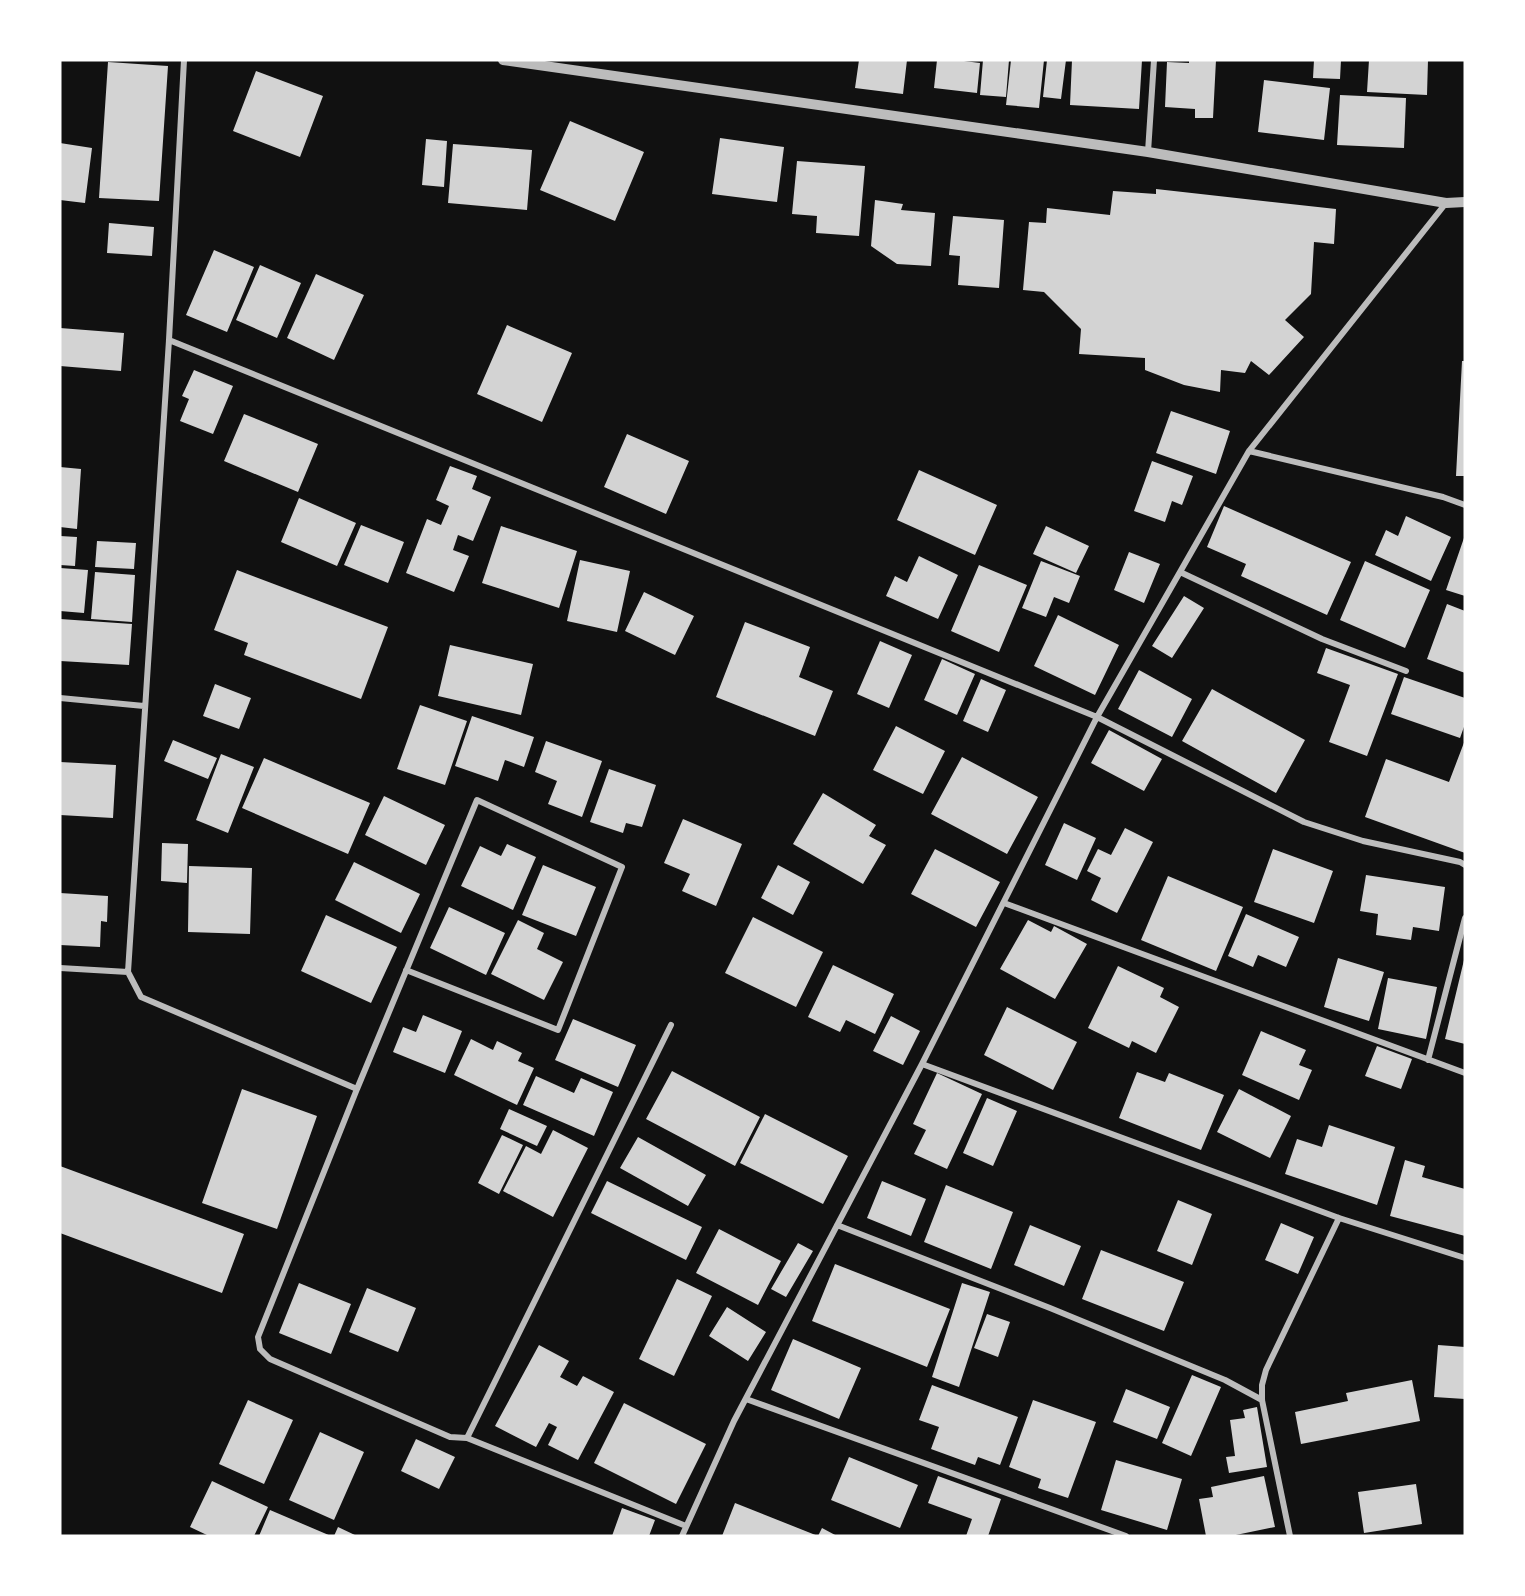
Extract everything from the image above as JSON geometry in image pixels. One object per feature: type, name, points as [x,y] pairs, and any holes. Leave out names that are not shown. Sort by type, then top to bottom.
[{"type":"street","points":[[184,60],[169,340],[128,972],[141,997],[357,1089]]},
{"type":"street","points":[[503,60],[1148,152],[1446,203],[1465,202]]},
{"type":"street","points":[[1148,152],[1154,60]]},
{"type":"street","points":[[682,1536],[734,1421],[922,1064],[1098,717],[1249,451],[1446,203]]},
{"type":"street","points":[[169,340],[1098,717],[1304,822],[1364,841],[1465,865]]},
{"type":"street","points":[[1249,451],[1443,497],[1465,505]]},
{"type":"street","points":[[1180,572],[1322,639],[1406,671]]},
{"type":"street","points":[[60,698],[144,706]]},
{"type":"street","points":[[406,970],[558,1030],[622,867],[477,800],[406,970],[357,1089],[258,1337],[260,1349],[270,1359],[450,1437],[467,1438],[686,1526]]},
{"type":"street","points":[[1004,903],[1465,1073]]},
{"type":"street","points":[[1428,1060],[1465,918]]},
{"type":"street","points":[[60,968],[128,972]]},
{"type":"street","points":[[467,1438],[671,1025]]},
{"type":"street","points":[[922,1064],[1339,1218],[1465,1258]]},
{"type":"street","points":[[1290,1536],[1262,1400],[1262,1386],[1266,1370],[1339,1218]]},
{"type":"street","points":[[837,1225],[1050,1308],[1225,1380],[1262,1400]]},
{"type":"street","points":[[746,1399],[1126,1536]]},
{"type":"building","points":[[859,60],[907,60],[903,94],[855,88]]},
{"type":"building","points":[[937,60],[980,63],[977,93],[934,88]]},
{"type":"building","points":[[983,60],[1009,60],[1006,97],[980,95]]},
{"type":"building","points":[[1011,60],[1044,60],[1039,108],[1006,105]]},
{"type":"building","points":[[1047,60],[1066,60],[1061,99],[1043,97]]},
{"type":"building","points":[[1072,60],[1142,60],[1139,109],[1070,105]]},
{"type":"building","points":[[1189,60],[1216,60],[1213,118],[1195,118],[1195,109],[1165,107],[1167,62],[1189,63]]},
{"type":"building","points":[[1314,60],[1341,60],[1340,79],[1313,78]]},
{"type":"building","points":[[1369,60],[1428,60],[1427,95],[1367,92]]},
{"type":"building","points":[[108,62],[168,66],[159,201],[99,198]]},
{"type":"building","points":[[256,71],[323,96],[300,157],[233,131]]},
{"type":"building","points":[[1264,80],[1330,88],[1324,140],[1258,132]]},
{"type":"building","points":[[1340,95],[1406,98],[1404,148],[1337,145]]},
{"type":"building","points":[[570,121],[644,152],[615,221],[540,190]]},
{"type":"building","points":[[720,138],[784,147],[777,202],[712,194]]},
{"type":"building","points":[[426,139],[447,141],[444,187],[422,185]]},
{"type":"building","points":[[60,143],[92,148],[85,203],[60,200]]},
{"type":"building","points":[[453,144],[532,150],[527,210],[448,203]]},
{"type":"building","points":[[797,161],[865,166],[859,236],[816,233],[817,216],[792,214]]},
{"type":"building","points":[[1156,189],[1336,209],[1334,244],[1314,242],[1311,294],[1285,320],[1304,337],[1269,375],[1251,361],[1245,373],[1221,370],[1220,392],[1184,385],[1145,370],[1145,358],[1079,354],[1081,329],[1044,292],[1023,290],[1029,222],[1046,223],[1047,208],[1110,215],[1113,191],[1156,194]]},
{"type":"building","points":[[875,200],[903,204],[901,210],[935,213],[931,266],[897,264],[871,246]]},
{"type":"building","points":[[953,216],[1004,220],[999,288],[958,285],[960,256],[949,255]]},
{"type":"building","points":[[109,223],[154,227],[152,256],[107,253]]},
{"type":"building","points":[[214,250],[254,267],[227,332],[186,315]]},
{"type":"building","points":[[260,265],[301,283],[277,338],[236,320]]},
{"type":"building","points":[[316,274],[364,295],[334,360],[287,338]]},
{"type":"building","points":[[507,325],[572,353],[542,422],[477,394]]},
{"type":"building","points":[[60,328],[124,333],[121,371],[60,366]]},
{"type":"building","points":[[1462,361],[1465,361],[1465,476],[1456,476]]},
{"type":"building","points":[[194,370],[233,386],[213,434],[180,421],[189,399],[182,396]]},
{"type":"building","points":[[1171,411],[1230,431],[1216,474],[1156,453]]},
{"type":"building","points":[[244,414],[318,444],[298,492],[224,461]]},
{"type":"building","points":[[627,434],[689,461],[666,514],[604,487]]},
{"type":"building","points":[[1152,461],[1193,476],[1182,505],[1172,501],[1165,522],[1134,511]]},
{"type":"building","points":[[450,466],[477,476],[472,489],[491,497],[473,541],[458,535],[453,550],[469,556],[454,592],[406,573],[427,519],[441,525],[449,506],[436,500]]},
{"type":"building","points":[[60,467],[81,469],[77,529],[60,527]]},
{"type":"building","points":[[919,470],[997,505],[975,555],[897,520]]},
{"type":"building","points":[[299,498],[356,523],[337,566],[281,542]]},
{"type":"building","points":[[1224,506],[1351,562],[1327,615],[1241,576],[1246,564],[1207,547]]},
{"type":"building","points":[[1406,516],[1451,537],[1431,581],[1375,555],[1386,530],[1398,536]]},
{"type":"building","points":[[361,525],[404,542],[388,583],[344,565]]},
{"type":"building","points":[[501,526],[577,551],[559,608],[482,583]]},
{"type":"building","points":[[1046,526],[1089,546],[1076,573],[1033,554]]},
{"type":"building","points":[[1465,535],[1465,596],[1446,590]]},
{"type":"building","points":[[60,536],[77,537],[75,566],[60,565]]},
{"type":"building","points":[[97,541],[136,543],[134,569],[95,567]]},
{"type":"building","points":[[1129,552],[1160,564],[1144,603],[1114,590]]},
{"type":"building","points":[[919,556],[958,575],[938,619],[886,596],[895,576],[907,582]]},
{"type":"building","points":[[580,560],[630,571],[617,632],[567,621]]},
{"type":"building","points":[[1041,561],[1080,576],[1069,603],[1054,597],[1046,617],[1022,608]]},
{"type":"building","points":[[1365,561],[1430,590],[1405,648],[1340,620]]},
{"type":"building","points":[[979,565],[1027,585],[999,652],[951,631]]},
{"type":"building","points":[[60,568],[88,570],[84,613],[60,611]]},
{"type":"building","points":[[237,570],[388,627],[361,699],[244,655],[248,643],[214,630]]},
{"type":"building","points":[[95,572],[135,575],[132,622],[91,619]]},
{"type":"building","points":[[644,592],[694,616],[675,655],[625,631]]},
{"type":"building","points":[[1184,596],[1204,608],[1172,658],[1152,646]]},
{"type":"building","points":[[1447,604],[1465,611],[1465,673],[1427,659]]},
{"type":"building","points":[[1058,615],[1119,645],[1095,695],[1034,666]]},
{"type":"building","points":[[60,619],[132,624],[129,665],[60,661]]},
{"type":"building","points":[[745,622],[810,647],[799,677],[833,691],[815,736],[716,697]]},
{"type":"building","points":[[880,641],[912,655],[889,708],[857,694]]},
{"type":"building","points":[[450,645],[533,664],[521,715],[438,696]]},
{"type":"building","points":[[1326,648],[1398,674],[1367,756],[1329,742],[1350,685],[1317,673]]},
{"type":"building","points":[[942,659],[975,674],[957,715],[924,700]]},
{"type":"building","points":[[1139,670],[1192,699],[1172,737],[1118,709]]},
{"type":"building","points":[[1404,677],[1465,698],[1465,724],[1460,738],[1391,714]]},
{"type":"building","points":[[981,679],[1006,690],[988,732],[963,721]]},
{"type":"building","points":[[215,684],[251,698],[239,729],[203,716]]},
{"type":"building","points":[[1212,689],[1305,740],[1276,793],[1182,741]]},
{"type":"building","points":[[420,705],[467,721],[445,785],[397,769]]},
{"type":"building","points":[[472,716],[534,737],[524,767],[505,760],[498,781],[455,766]]},
{"type":"building","points":[[896,726],[945,751],[923,794],[873,770]]},
{"type":"building","points":[[1109,730],[1162,759],[1144,791],[1091,763]]},
{"type":"building","points":[[173,740],[217,758],[208,779],[164,761]]},
{"type":"building","points":[[1465,740],[1465,853],[1365,817],[1386,759],[1449,782]]},
{"type":"building","points":[[546,741],[602,761],[582,817],[548,804],[557,781],[535,772]]},
{"type":"building","points":[[221,754],[254,767],[228,833],[196,820]]},
{"type":"building","points":[[962,757],[1038,797],[1007,854],[931,814]]},
{"type":"building","points":[[264,758],[370,803],[348,854],[242,808]]},
{"type":"building","points":[[60,762],[116,765],[113,818],[60,815]]},
{"type":"building","points":[[609,769],[656,785],[642,827],[626,823],[623,833],[590,822]]},
{"type":"building","points":[[823,793],[876,825],[869,836],[886,845],[863,884],[793,844]]},
{"type":"building","points":[[384,796],[445,825],[426,865],[365,835]]},
{"type":"building","points":[[683,819],[742,844],[716,906],[682,891],[690,874],[664,863]]},
{"type":"building","points":[[1064,823],[1096,838],[1077,880],[1045,865]]},
{"type":"building","points":[[1125,828],[1153,842],[1117,913],[1091,900],[1101,878],[1087,871],[1098,849],[1111,855]]},
{"type":"building","points":[[162,843],[188,844],[187,883],[161,881]]},
{"type":"building","points":[[507,844],[536,857],[513,910],[461,886],[480,846],[501,856]]},
{"type":"building","points":[[935,849],[1000,882],[976,927],[911,894]]},
{"type":"building","points":[[1273,849],[1333,871],[1314,923],[1254,902]]},
{"type":"building","points":[[354,862],[420,894],[401,933],[335,900]]},
{"type":"building","points":[[543,865],[596,887],[576,936],[522,915]]},
{"type":"building","points":[[778,865],[810,882],[793,915],[761,898]]},
{"type":"building","points":[[189,866],[252,868],[250,934],[188,932]]},
{"type":"building","points":[[1366,875],[1445,887],[1439,931],[1413,927],[1411,940],[1376,935],[1378,914],[1360,911]]},
{"type":"building","points":[[1168,876],[1243,907],[1216,971],[1141,940]]},
{"type":"building","points":[[60,893],[108,896],[107,922],[101,921],[100,947],[60,945]]},
{"type":"building","points":[[449,907],[505,933],[486,975],[430,948]]},
{"type":"building","points":[[1246,914],[1299,937],[1286,967],[1258,955],[1253,967],[1228,956]]},
{"type":"building","points":[[326,915],[397,947],[371,1003],[301,971]]},
{"type":"building","points":[[753,917],[823,952],[796,1007],[725,973]]},
{"type":"building","points":[[518,920],[544,933],[537,949],[563,962],[544,1000],[491,974]]},
{"type":"building","points":[[1028,920],[1051,932],[1054,926],[1087,944],[1055,999],[1000,969]]},
{"type":"building","points":[[1338,958],[1384,972],[1369,1021],[1324,1007]]},
{"type":"building","points":[[1465,960],[1465,1044],[1445,1039]]},
{"type":"building","points":[[833,965],[894,994],[875,1034],[846,1020],[840,1032],[808,1017]]},
{"type":"building","points":[[1118,966],[1164,988],[1160,997],[1179,1007],[1156,1053],[1132,1041],[1129,1048],[1088,1028]]},
{"type":"building","points":[[1388,978],[1437,987],[1426,1039],[1378,1029]]},
{"type":"building","points":[[1007,1007],[1077,1042],[1053,1090],[984,1055]]},
{"type":"building","points":[[423,1015],[462,1031],[445,1073],[393,1052],[403,1027],[416,1032]]},
{"type":"building","points":[[891,1016],[920,1031],[903,1065],[873,1051]]},
{"type":"building","points":[[573,1019],[636,1045],[618,1087],[555,1060]]},
{"type":"building","points":[[1261,1031],[1306,1050],[1299,1065],[1312,1070],[1299,1100],[1242,1075]]},
{"type":"building","points":[[471,1039],[493,1050],[497,1041],[522,1053],[518,1061],[534,1068],[517,1105],[454,1075]]},
{"type":"building","points":[[1377,1046],[1412,1059],[1401,1089],[1365,1076]]},
{"type":"building","points":[[672,1071],[760,1117],[735,1166],[646,1119]]},
{"type":"building","points":[[1137,1072],[1165,1082],[1169,1073],[1224,1095],[1201,1150],[1119,1118]]},
{"type":"building","points":[[937,1073],[982,1094],[947,1169],[914,1154],[926,1130],[913,1124]]},
{"type":"building","points":[[536,1076],[574,1093],[581,1078],[613,1092],[594,1136],[523,1105]]},
{"type":"building","points":[[242,1089],[317,1116],[277,1229],[202,1203]]},
{"type":"building","points":[[1239,1089],[1291,1116],[1270,1158],[1217,1132]]},
{"type":"building","points":[[987,1098],[1017,1111],[993,1166],[963,1153]]},
{"type":"building","points":[[509,1109],[547,1126],[537,1146],[500,1129]]},
{"type":"building","points":[[765,1114],[848,1156],[823,1204],[740,1163]]},
{"type":"building","points":[[1329,1125],[1395,1147],[1377,1205],[1285,1174],[1297,1139],[1322,1147]]},
{"type":"building","points":[[553,1130],[588,1148],[553,1217],[503,1191],[526,1146],[541,1154]]},
{"type":"building","points":[[502,1135],[523,1145],[499,1194],[478,1183]]},
{"type":"building","points":[[638,1137],[706,1175],[688,1206],[620,1168]]},
{"type":"building","points":[[1405,1160],[1425,1166],[1422,1177],[1465,1189],[1465,1236],[1390,1216]]},
{"type":"building","points":[[60,1166],[244,1234],[222,1293],[60,1233]]},
{"type":"building","points":[[607,1181],[702,1227],[686,1260],[591,1213]]},
{"type":"building","points":[[882,1181],[926,1199],[911,1236],[867,1218]]},
{"type":"building","points":[[946,1185],[1013,1212],[991,1269],[924,1242]]},
{"type":"building","points":[[1178,1200],[1212,1214],[1192,1265],[1157,1251]]},
{"type":"building","points":[[1281,1223],[1314,1237],[1298,1274],[1265,1260]]},
{"type":"building","points":[[1030,1225],[1081,1246],[1064,1286],[1014,1265]]},
{"type":"building","points":[[719,1229],[781,1261],[758,1305],[696,1273]]},
{"type":"building","points":[[798,1243],[813,1251],[786,1297],[771,1289]]},
{"type":"building","points":[[1101,1250],[1184,1282],[1164,1331],[1082,1299]]},
{"type":"building","points":[[835,1264],[950,1309],[927,1367],[812,1321]]},
{"type":"building","points":[[677,1279],[712,1296],[674,1376],[639,1359]]},
{"type":"building","points":[[299,1283],[351,1304],[331,1354],[279,1333]]},
{"type":"building","points":[[962,1283],[990,1292],[959,1387],[932,1377]]},
{"type":"building","points":[[367,1288],[416,1308],[398,1352],[349,1332]]},
{"type":"building","points":[[727,1307],[766,1332],[748,1361],[709,1336]]},
{"type":"building","points":[[987,1314],[1010,1322],[998,1357],[974,1348]]},
{"type":"building","points":[[793,1339],[861,1368],[839,1419],[771,1390]]},
{"type":"building","points":[[539,1345],[569,1361],[560,1377],[577,1386],[583,1376],[614,1392],[578,1460],[548,1445],[557,1427],[549,1423],[536,1447],[495,1426]]},
{"type":"building","points":[[1438,1345],[1465,1347],[1465,1399],[1434,1397]]},
{"type":"building","points":[[1192,1375],[1221,1387],[1191,1456],[1162,1443]]},
{"type":"building","points":[[1412,1380],[1420,1421],[1301,1444],[1295,1412],[1348,1401],[1346,1393]]},
{"type":"building","points":[[932,1385],[1018,1417],[1000,1465],[978,1457],[975,1465],[931,1449],[939,1427],[919,1420]]},
{"type":"building","points":[[1126,1389],[1170,1407],[1157,1439],[1113,1422]]},
{"type":"building","points":[[248,1400],[293,1420],[264,1484],[219,1464]]},
{"type":"building","points":[[1033,1400],[1096,1422],[1068,1498],[1038,1488],[1041,1479],[1009,1467]]},
{"type":"building","points":[[624,1403],[706,1444],[676,1504],[594,1463]]},
{"type":"building","points":[[1257,1407],[1267,1467],[1229,1473],[1226,1457],[1235,1456],[1230,1420],[1245,1418],[1243,1410]]},
{"type":"building","points":[[320,1432],[364,1452],[334,1520],[289,1500]]},
{"type":"building","points":[[416,1439],[455,1457],[439,1489],[401,1471]]},
{"type":"building","points":[[849,1457],[918,1485],[900,1528],[831,1500]]},
{"type":"building","points":[[1116,1460],[1182,1479],[1167,1530],[1101,1510]]},
{"type":"building","points":[[938,1476],[1001,1499],[988,1536],[966,1536],[972,1519],[928,1503]]},
{"type":"building","points":[[1264,1476],[1275,1527],[1231,1536],[1206,1536],[1199,1499],[1213,1497],[1211,1487]]},
{"type":"building","points":[[212,1481],[268,1507],[254,1536],[209,1536],[190,1527]]},
{"type":"building","points":[[1416,1484],[1422,1524],[1364,1533],[1358,1492]]},
{"type":"building","points":[[735,1503],[818,1536],[722,1536]]},
{"type":"building","points":[[622,1508],[655,1520],[649,1536],[612,1536]]},
{"type":"building","points":[[270,1510],[331,1536],[259,1536]]},
{"type":"building","points":[[338,1527],[357,1536],[334,1536]]},
{"type":"building","points":[[822,1528],[837,1536],[818,1536]]}]
